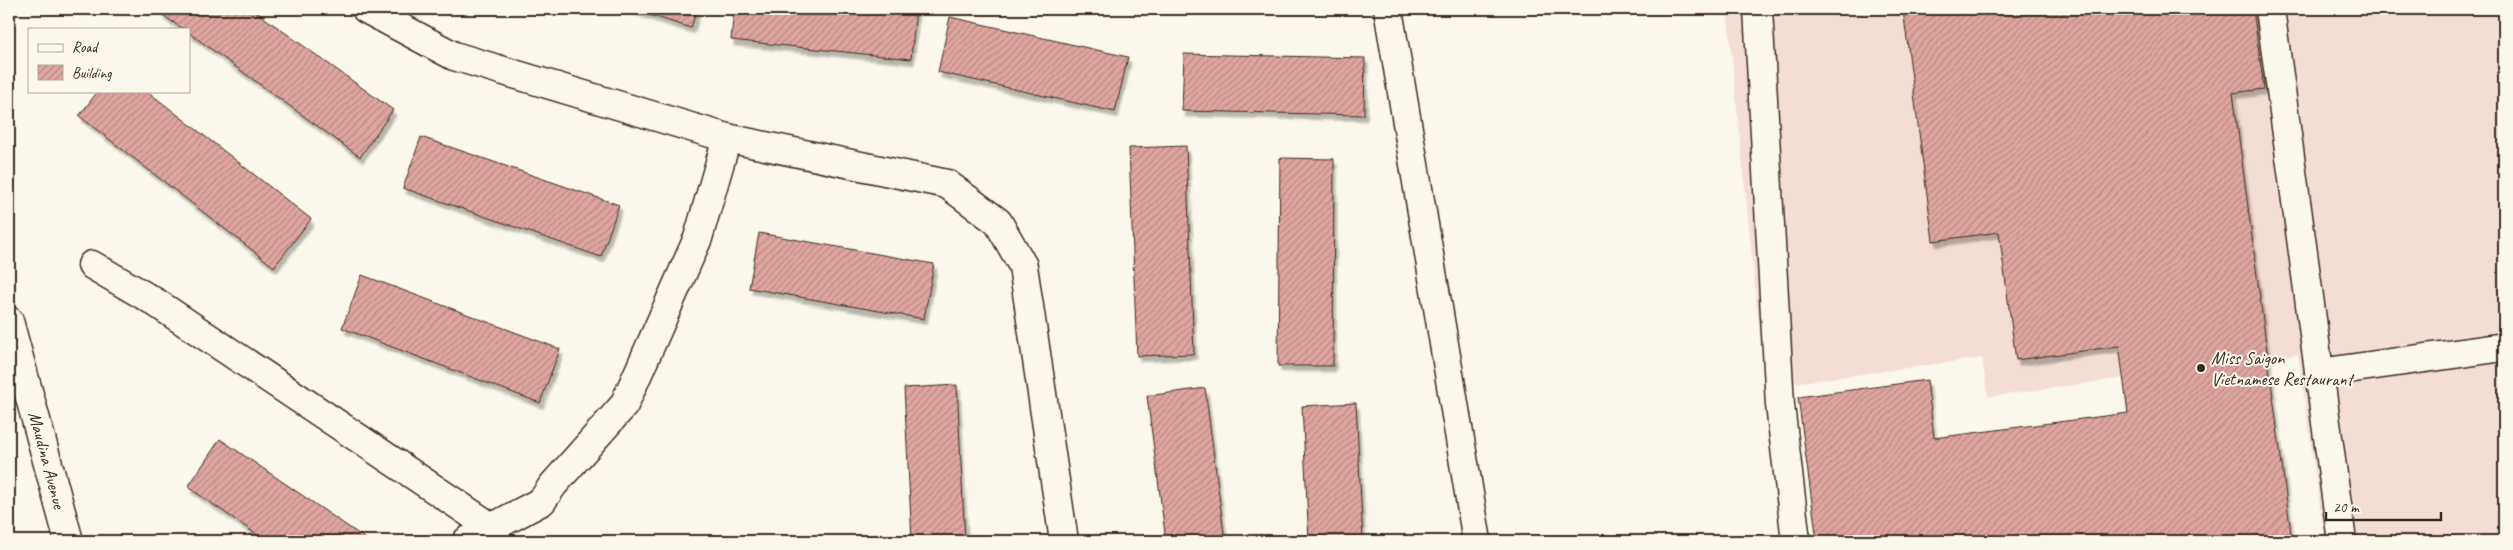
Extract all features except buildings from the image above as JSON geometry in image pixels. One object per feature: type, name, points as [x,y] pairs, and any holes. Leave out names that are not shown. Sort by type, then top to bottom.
[{"type":"street","points":[[366,9],[454,56],[727,138],[947,184],[998,222],[1023,266],[1064,541]]},
{"type":"street","points":[[1388,9],[1477,541]]},
{"type":"street","points":[[1758,9],[1780,405],[1796,541]]},
{"type":"street","points":[[2270,9],[2342,541]]},
{"type":"street","points":[[467,541],[542,501],[553,485],[624,404],[698,238],[727,138]]},
{"type":"street","points":[[92,264],[155,302],[491,527]]},
{"type":"street","name":"Maudina Avenue","points":[[9,321],[69,541]]},
{"type":"street","points":[[2319,374],[2504,347]]},
{"type":"shaded area","points":[[1727,9],[2504,9],[2504,541],[2325,541],[2298,354],[1988,397],[1982,358],[1765,387]]},
{"type":"place","name":"Miss Saigon Vietnamese Restaurant","points":[[2201,368]]}]
